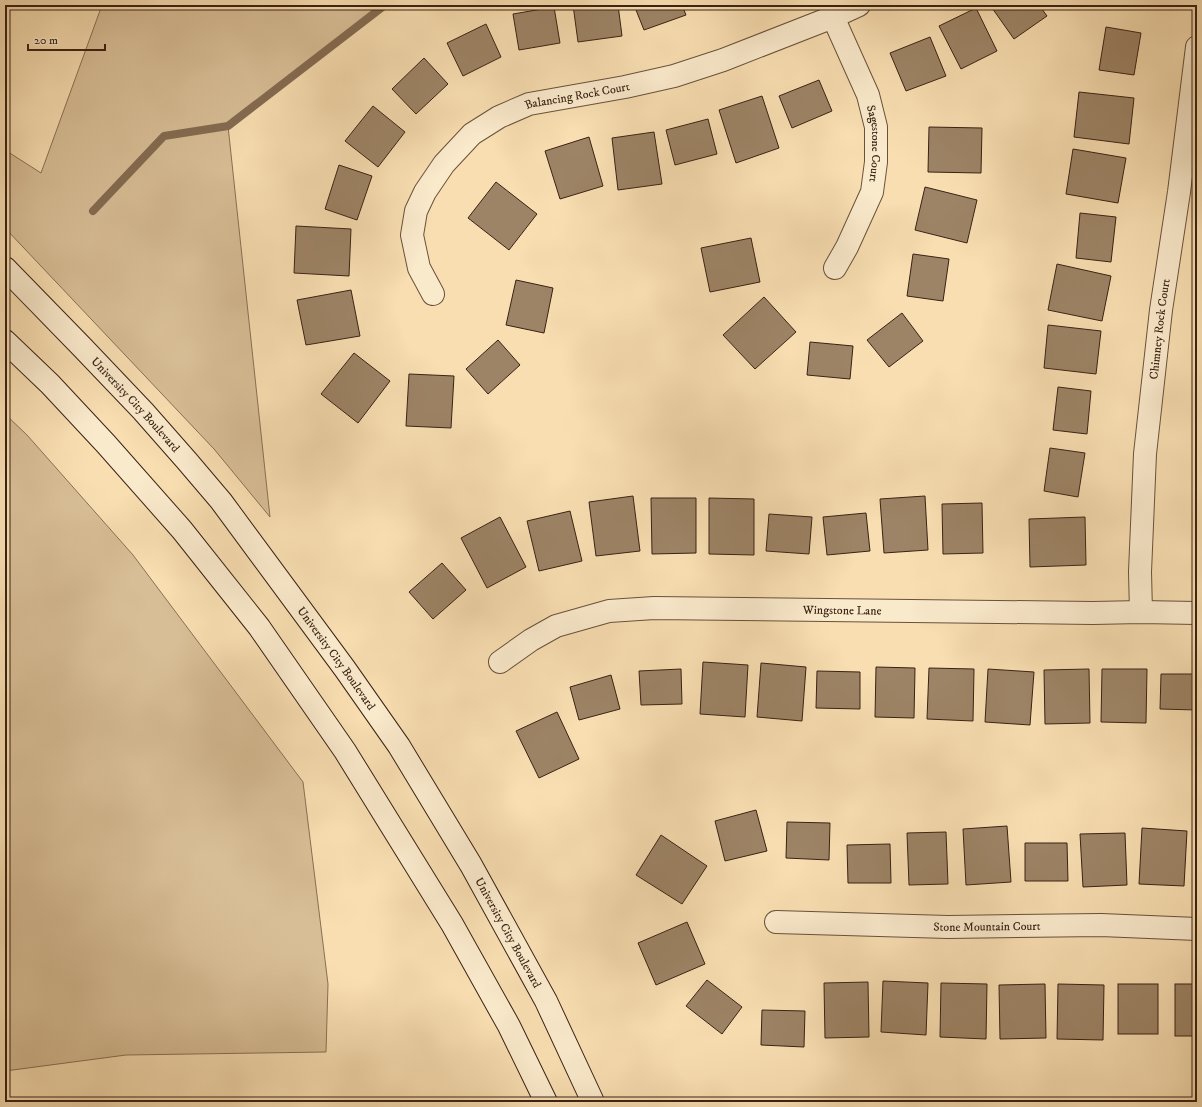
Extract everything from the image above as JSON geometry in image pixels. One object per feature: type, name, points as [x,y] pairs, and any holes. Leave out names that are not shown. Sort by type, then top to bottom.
[{"type":"street","name":"Balancing Rock Court","points":[[434,294],[419,268],[412,235],[416,211],[425,192],[444,164],[472,134],[499,117],[529,104],[626,87],[674,76],[723,60],[833,17],[859,5]]},
{"type":"street","name":"Sagestone Court","points":[[833,17],[868,95],[876,127],[876,162],[872,192],[847,247],[835,268]]},
{"type":"street","name":"Chimney Rock Court","points":[[1141,612],[1140,572],[1145,454],[1161,310],[1179,192],[1197,47]]},
{"type":"street","name":"University City Boulevard","points":[[5,268],[82,346],[143,411],[221,501],[345,669],[399,746],[471,865],[546,1001],[592,1102]]},
{"type":"street","points":[[5,341],[50,384],[106,444],[182,530],[259,626],[345,751],[452,924],[509,1026],[546,1102]]},
{"type":"street","name":"Wingstone Lane","points":[[500,662],[531,640],[556,626],[609,611],[654,608],[1197,613]]},
{"type":"street","name":"Stone Mountain Court","points":[[776,922],[948,927],[1101,925],[1197,929]]},
{"type":"shaded area","points":[[102,5],[385,5],[228,126],[270,517],[214,449],[5,228],[5,150],[41,173]]},
{"type":"shaded area","points":[[5,414],[27,435],[133,555],[303,782],[328,984],[326,1052],[126,1055],[5,1071]]},
{"type":"building","points":[[573,5],[618,5],[622,36],[578,42]]},
{"type":"building","points":[[634,5],[682,5],[686,15],[644,30]]},
{"type":"building","points":[[990,5],[1039,5],[1047,16],[1014,39]]},
{"type":"building","points":[[554,7],[560,43],[519,50],[513,14]]},
{"type":"building","points":[[976,8],[997,51],[961,69],[939,26]]},
{"type":"building","points":[[486,24],[501,57],[463,76],[447,43]]},
{"type":"building","points":[[1106,27],[1141,33],[1134,75],[1099,70]]},
{"type":"building","points":[[930,37],[946,76],[906,91],[890,53]]},
{"type":"building","points":[[424,58],[448,84],[416,114],[392,89]]},
{"type":"building","points":[[819,80],[832,111],[792,128],[779,96]]},
{"type":"building","points":[[1079,92],[1134,98],[1129,144],[1074,137]]},
{"type":"building","points":[[762,96],[779,148],[736,163],[719,110]]},
{"type":"building","points":[[373,106],[405,132],[378,167],[345,141]]},
{"type":"building","points":[[708,119],[717,154],[675,165],[666,130]]},
{"type":"building","points":[[929,127],[982,128],[981,173],[928,172]]},
{"type":"building","points":[[654,132],[662,184],[618,190],[612,138]]},
{"type":"building","points":[[589,137],[603,186],[560,199],[545,151]]},
{"type":"building","points":[[1073,149],[1126,158],[1118,203],[1066,194]]},
{"type":"building","points":[[339,165],[372,176],[357,220],[325,209]]},
{"type":"building","points":[[496,182],[537,214],[509,250],[468,218]]},
{"type":"building","points":[[925,187],[977,200],[967,243],[915,230]]},
{"type":"building","points":[[1080,213],[1116,217],[1111,262],[1076,258]]},
{"type":"building","points":[[296,226],[351,229],[349,276],[294,273]]},
{"type":"building","points":[[751,238],[760,282],[710,292],[701,248]]},
{"type":"building","points":[[913,254],[949,259],[943,301],[907,296]]},
{"type":"building","points":[[1057,264],[1111,276],[1102,321],[1048,310]]},
{"type":"building","points":[[516,280],[553,288],[544,333],[506,325]]},
{"type":"building","points":[[351,290],[360,336],[306,345],[297,300]]},
{"type":"building","points":[[764,297],[796,332],[755,369],[723,335]]},
{"type":"building","points":[[902,313],[923,341],[889,367],[867,340]]},
{"type":"building","points":[[1048,325],[1101,331],[1096,374],[1044,368]]},
{"type":"building","points":[[498,340],[520,365],[488,394],[466,369]]},
{"type":"building","points":[[810,342],[853,346],[850,379],[807,375]]},
{"type":"building","points":[[354,353],[390,381],[358,423],[321,394]]},
{"type":"building","points":[[409,374],[454,376],[451,428],[406,426]]},
{"type":"building","points":[[1058,387],[1091,391],[1087,434],[1053,430]]},
{"type":"building","points":[[1050,448],[1085,453],[1078,497],[1044,491]]},
{"type":"building","points":[[633,496],[640,551],[596,556],[589,502]]},
{"type":"building","points":[[925,496],[928,550],[884,553],[880,499]]},
{"type":"building","points":[[651,498],[696,498],[696,553],[652,554]]},
{"type":"building","points":[[709,498],[754,499],[754,555],[709,554]]},
{"type":"building","points":[[982,503],[983,553],[943,554],[942,504]]},
{"type":"building","points":[[1194,509],[1197,509],[1197,550],[1194,550]]},
{"type":"building","points":[[570,511],[582,561],[539,571],[527,521]]},
{"type":"building","points":[[866,513],[870,551],[827,555],[823,517]]},
{"type":"building","points":[[769,514],[812,517],[809,554],[766,551]]},
{"type":"building","points":[[500,517],[526,567],[487,588],[461,538]]},
{"type":"building","points":[[1085,517],[1086,565],[1030,567],[1029,519]]},
{"type":"building","points":[[442,563],[466,590],[433,619],[409,592]]},
{"type":"building","points":[[703,662],[748,665],[745,717],[700,714]]},
{"type":"building","points":[[761,663],[806,667],[802,721],[757,717]]},
{"type":"building","points":[[876,667],[915,668],[914,718],[875,717]]},
{"type":"building","points":[[929,668],[974,669],[973,721],[927,719]]},
{"type":"building","points":[[681,669],[682,704],[641,705],[639,671]]},
{"type":"building","points":[[988,669],[1034,672],[1030,725],[985,722]]},
{"type":"building","points":[[1089,669],[1090,723],[1045,724],[1044,670]]},
{"type":"building","points":[[1102,669],[1147,669],[1146,723],[1101,722]]},
{"type":"building","points":[[817,671],[860,672],[860,709],[816,708]]},
{"type":"building","points":[[1161,674],[1197,674],[1197,710],[1160,709]]},
{"type":"building","points":[[611,675],[620,709],[579,720],[570,687]]},
{"type":"building","points":[[557,712],[579,759],[539,778],[516,731]]},
{"type":"building","points":[[756,810],[767,851],[725,861],[715,821]]},
{"type":"building","points":[[787,822],[830,823],[829,860],[786,858]]},
{"type":"building","points":[[1007,826],[1011,882],[966,885],[963,829]]},
{"type":"building","points":[[1142,828],[1187,831],[1184,886],[1139,884]]},
{"type":"building","points":[[946,832],[948,884],[909,885],[907,833]]},
{"type":"building","points":[[1125,833],[1127,885],[1083,887],[1080,834]]},
{"type":"building","points":[[661,835],[707,866],[682,904],[636,875]]},
{"type":"building","points":[[1025,843],[1067,843],[1068,881],[1025,881]]},
{"type":"building","points":[[890,844],[891,883],[848,883],[847,845]]},
{"type":"building","points":[[687,922],[705,964],[656,985],[638,943]]},
{"type":"building","points":[[707,980],[742,1007],[722,1034],[686,1006]]},
{"type":"building","points":[[883,981],[928,983],[926,1035],[881,1032]]},
{"type":"building","points":[[868,982],[869,1037],[825,1038],[824,983]]},
{"type":"building","points":[[941,983],[987,984],[986,1039],[940,1037]]},
{"type":"building","points":[[1045,984],[1046,1038],[1000,1039],[999,985]]},
{"type":"building","points":[[1058,984],[1104,985],[1103,1040],[1057,1039]]},
{"type":"building","points":[[1118,984],[1158,984],[1158,1034],[1118,1034]]},
{"type":"building","points":[[1175,984],[1197,984],[1197,1036],[1175,1036]]},
{"type":"building","points":[[762,1010],[805,1011],[804,1047],[761,1045]]},
{"type":"waterway","points":[[93,211],[164,136],[228,126],[385,5]]}]
